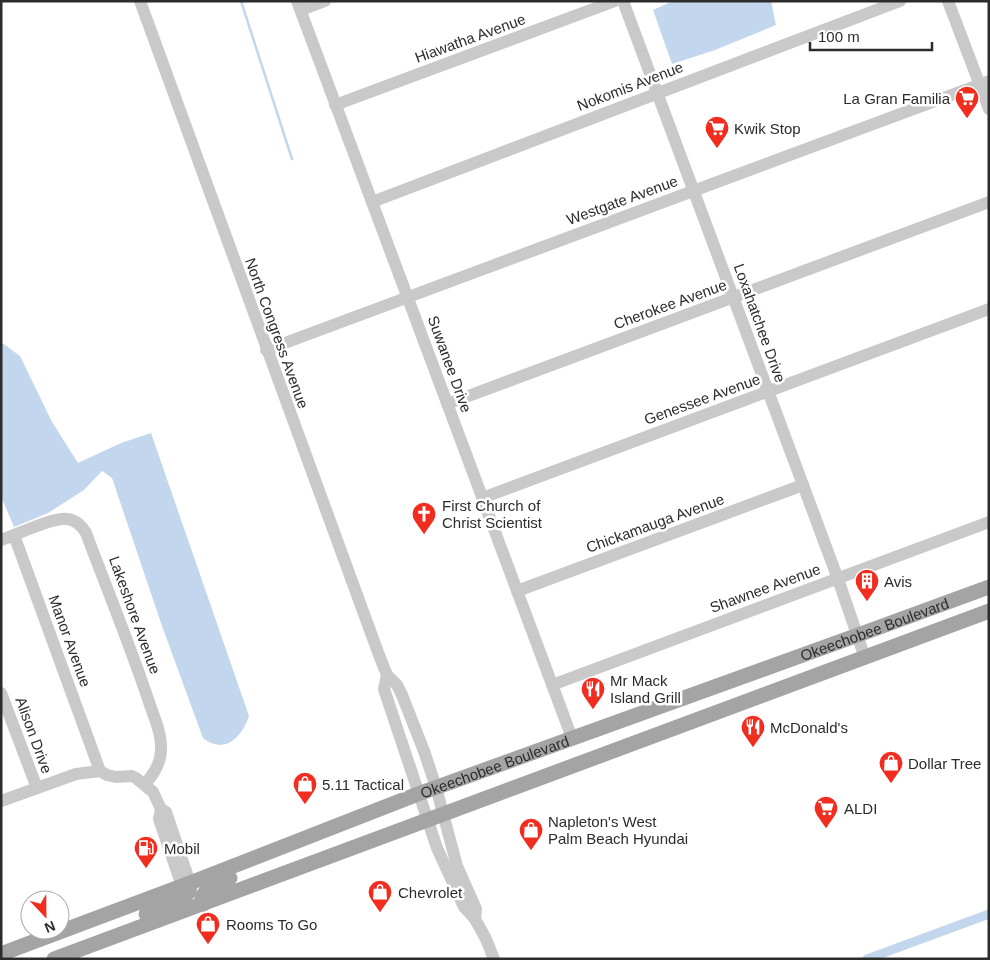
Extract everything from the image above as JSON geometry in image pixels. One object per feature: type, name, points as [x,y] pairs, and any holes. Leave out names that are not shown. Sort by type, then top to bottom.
[{"type":"main road","name":"Okeechobee Boulevard","points":[[1,954],[436,787],[858,636],[989,587]]},
{"type":"main road","name":"Okeechobee Boulevard","points":[[54,959],[989,611]]},
{"type":"main road","points":[[202,904],[202,897],[207,889],[218,882],[244,872],[252,858]]},
{"type":"main road","points":[[122,934],[126,922],[185,896],[189,892],[186,884]]},
{"type":"street","name":"North Congress Avenue","points":[[140,1],[266,350],[387,675],[397,685],[402,696],[436,787],[457,866],[476,909],[475,919]]},
{"type":"street","points":[[299,6],[324,1]]},
{"type":"street","name":"Hiawatha Avenue","points":[[336,105],[615,1]]},
{"type":"street","name":"Loxahatchee Drive","points":[[623,1],[838,578],[865,658]]},
{"type":"street","name":"Nokomis Avenue","points":[[372,202],[900,1]]},
{"type":"street","points":[[948,1],[984,82],[989,109]]},
{"type":"street","name":"Suwanee Drive","points":[[299,6],[572,738]]},
{"type":"street","name":"Westgate Avenue","points":[[266,350],[984,82]]},
{"type":"street","name":"Cherokee Avenue","points":[[447,404],[989,202]]},
{"type":"street","name":"Genessee Avenue","points":[[482,498],[989,309]]},
{"type":"street","name":"Chickamauga Avenue","points":[[517,591],[803,485]]},
{"type":"street","name":"Lakeshore Avenue","points":[[14,535],[60,519],[73,521],[86,533],[143,682],[160,738],[161,750],[159,761],[145,784]]},
{"type":"street","name":"Shawnee Avenue","points":[[552,685],[989,522]]},
{"type":"street","points":[[1,540],[14,535]]},
{"type":"street","name":"Manor Avenue","points":[[14,535],[100,771]]},
{"type":"street","name":"North Congress Avenue","points":[[387,675],[384,689],[426,820],[464,906],[475,919]]},
{"type":"street","name":"Alison Drive","points":[[1,693],[37,788]]},
{"type":"street","points":[[1,801],[76,774],[100,771],[116,777],[132,776],[145,784],[153,792],[161,809],[166,812],[186,884]]},
{"type":"street","points":[[475,919],[494,959]]},
{"type":"water","points":[[673,1],[771,1],[776,25],[715,50],[672,64],[653,10]]},
{"type":"water","points":[[1,342],[20,356],[52,422],[78,463],[121,443],[151,433],[249,716],[242,731],[232,741],[218,745],[203,738],[162,626],[112,478],[102,471],[84,490],[48,513],[14,527],[1,496]]},
{"type":"waterway","points":[[241,1],[292,159]]},
{"type":"waterway","points":[[867,959],[989,914]]},
{"type":"place","name":"La Gran Familia","points":[[967,119]]},
{"type":"place","name":"Kwik Stop","points":[[717,149]]},
{"type":"place","name":"First Church of Christ Scientist","points":[[424,535]]},
{"type":"place","name":"Avis","points":[[867,602]]},
{"type":"place","name":"Mr Mack Island Grill","points":[[593,710]]},
{"type":"place","name":"McDonald's","points":[[753,748]]},
{"type":"place","name":"Dollar Tree","points":[[891,784]]},
{"type":"place","name":"5.11 Tactical","points":[[305,805]]},
{"type":"place","name":"ALDI","points":[[826,829]]},
{"type":"place","name":"Napleton's West Palm Beach Hyundai","points":[[531,851]]},
{"type":"place","name":"Mobil","points":[[146,869]]},
{"type":"place","name":"Chevrolet","points":[[380,913]]},
{"type":"place","name":"Rooms To Go","points":[[208,945]]}]
